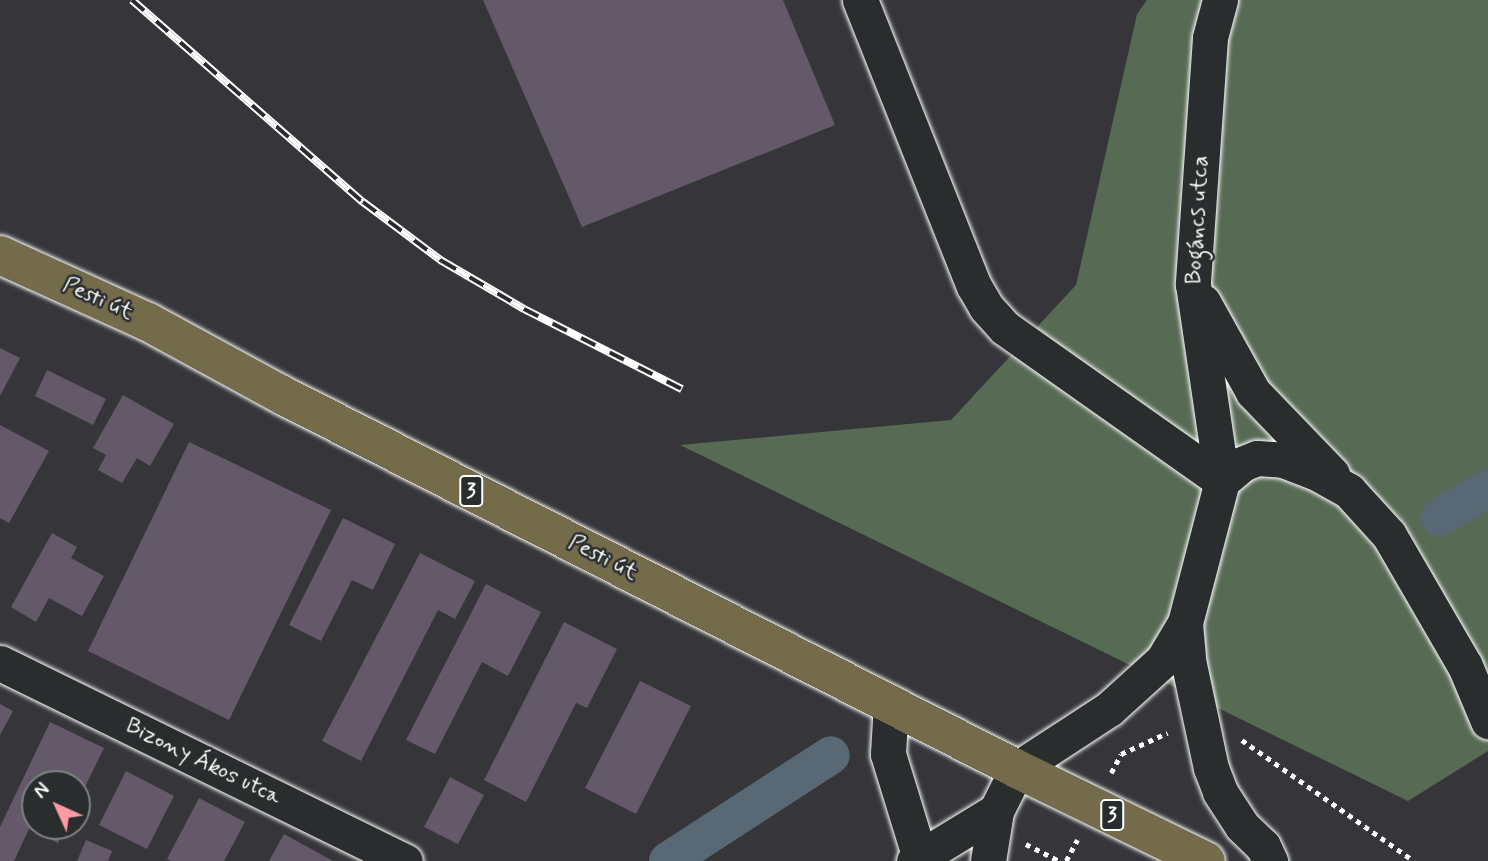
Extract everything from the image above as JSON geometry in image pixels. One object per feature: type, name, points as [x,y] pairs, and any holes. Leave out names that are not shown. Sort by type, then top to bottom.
[{"type":"main road","name":"Pesti út","points":[[0,255],[148,322],[282,395],[796,657],[1206,861]]},
{"type":"street","points":[[860,0],[974,286],[986,307],[1004,328],[1222,481]]},
{"type":"street","name":"Bogáncs utca","points":[[1220,0],[1210,38],[1193,284],[1222,481]]},
{"type":"street","points":[[1193,284],[1254,392],[1390,535],[1465,666],[1488,721]]},
{"type":"street","points":[[988,861],[996,811],[1017,769],[1080,730],[1140,684],[1163,660],[1185,623],[1222,481],[1242,464],[1257,458],[1283,460],[1315,472],[1349,491]]},
{"type":"street","points":[[1185,623],[1188,660],[1211,768],[1220,792],[1242,825],[1264,846],[1270,861]]},
{"type":"street","name":"Bizony Ákos utca","points":[[0,663],[405,861]]},
{"type":"street","points":[[891,703],[888,754],[918,860],[996,811]]},
{"type":"path","points":[[1066,861],[1121,754],[1201,716],[1228,730],[1414,861]]},
{"type":"green space","points":[[1147,0],[1488,0],[1488,751],[1408,801],[680,445],[951,420],[1076,285],[1137,14]]},
{"type":"building","points":[[483,0],[783,0],[835,125],[582,227]]},
{"type":"building","points":[[0,348],[20,358],[0,396]]},
{"type":"building","points":[[47,370],[106,399],[93,425],[35,396]]},
{"type":"building","points":[[123,395],[174,424],[150,466],[137,458],[122,483],[98,470],[106,455],[93,448]]},
{"type":"building","points":[[0,425],[49,451],[9,523],[0,518]]},
{"type":"building","points":[[189,442],[331,510],[229,720],[88,651]]},
{"type":"building","points":[[343,518],[395,544],[373,590],[352,580],[321,641],[289,625]]},
{"type":"building","points":[[52,533],[77,547],[71,558],[104,576],[82,616],[49,598],[36,622],[11,607]]},
{"type":"building","points":[[420,553],[475,581],[455,619],[438,610],[361,761],[322,741]]},
{"type":"building","points":[[486,584],[541,612],[508,676],[482,662],[435,754],[406,740]]},
{"type":"building","points":[[564,622],[617,649],[587,708],[576,703],[526,802],[484,780]]},
{"type":"building","points":[[640,681],[691,706],[636,814],[585,788]]},
{"type":"building","points":[[0,704],[13,711],[0,735]]},
{"type":"building","points":[[50,722],[104,748],[91,774],[91,770],[27,770]]},
{"type":"building","points":[[126,771],[174,796],[147,849],[99,825]]},
{"type":"building","points":[[450,777],[484,795],[458,844],[424,827]]},
{"type":"building","points":[[21,783],[21,840],[24,840],[14,861],[0,861],[0,827]]},
{"type":"building","points":[[199,798],[245,822],[224,861],[171,861],[167,859]]},
{"type":"building","points":[[284,834],[333,861],[269,861]]},
{"type":"building","points":[[86,840],[112,851],[108,861],[77,861]]},
{"type":"waterway","points":[[1440,517],[1488,489]]},
{"type":"waterway","points":[[668,861],[831,755]]},
{"type":"railway","points":[[132,0],[363,202],[442,261],[524,309],[682,389]]}]
